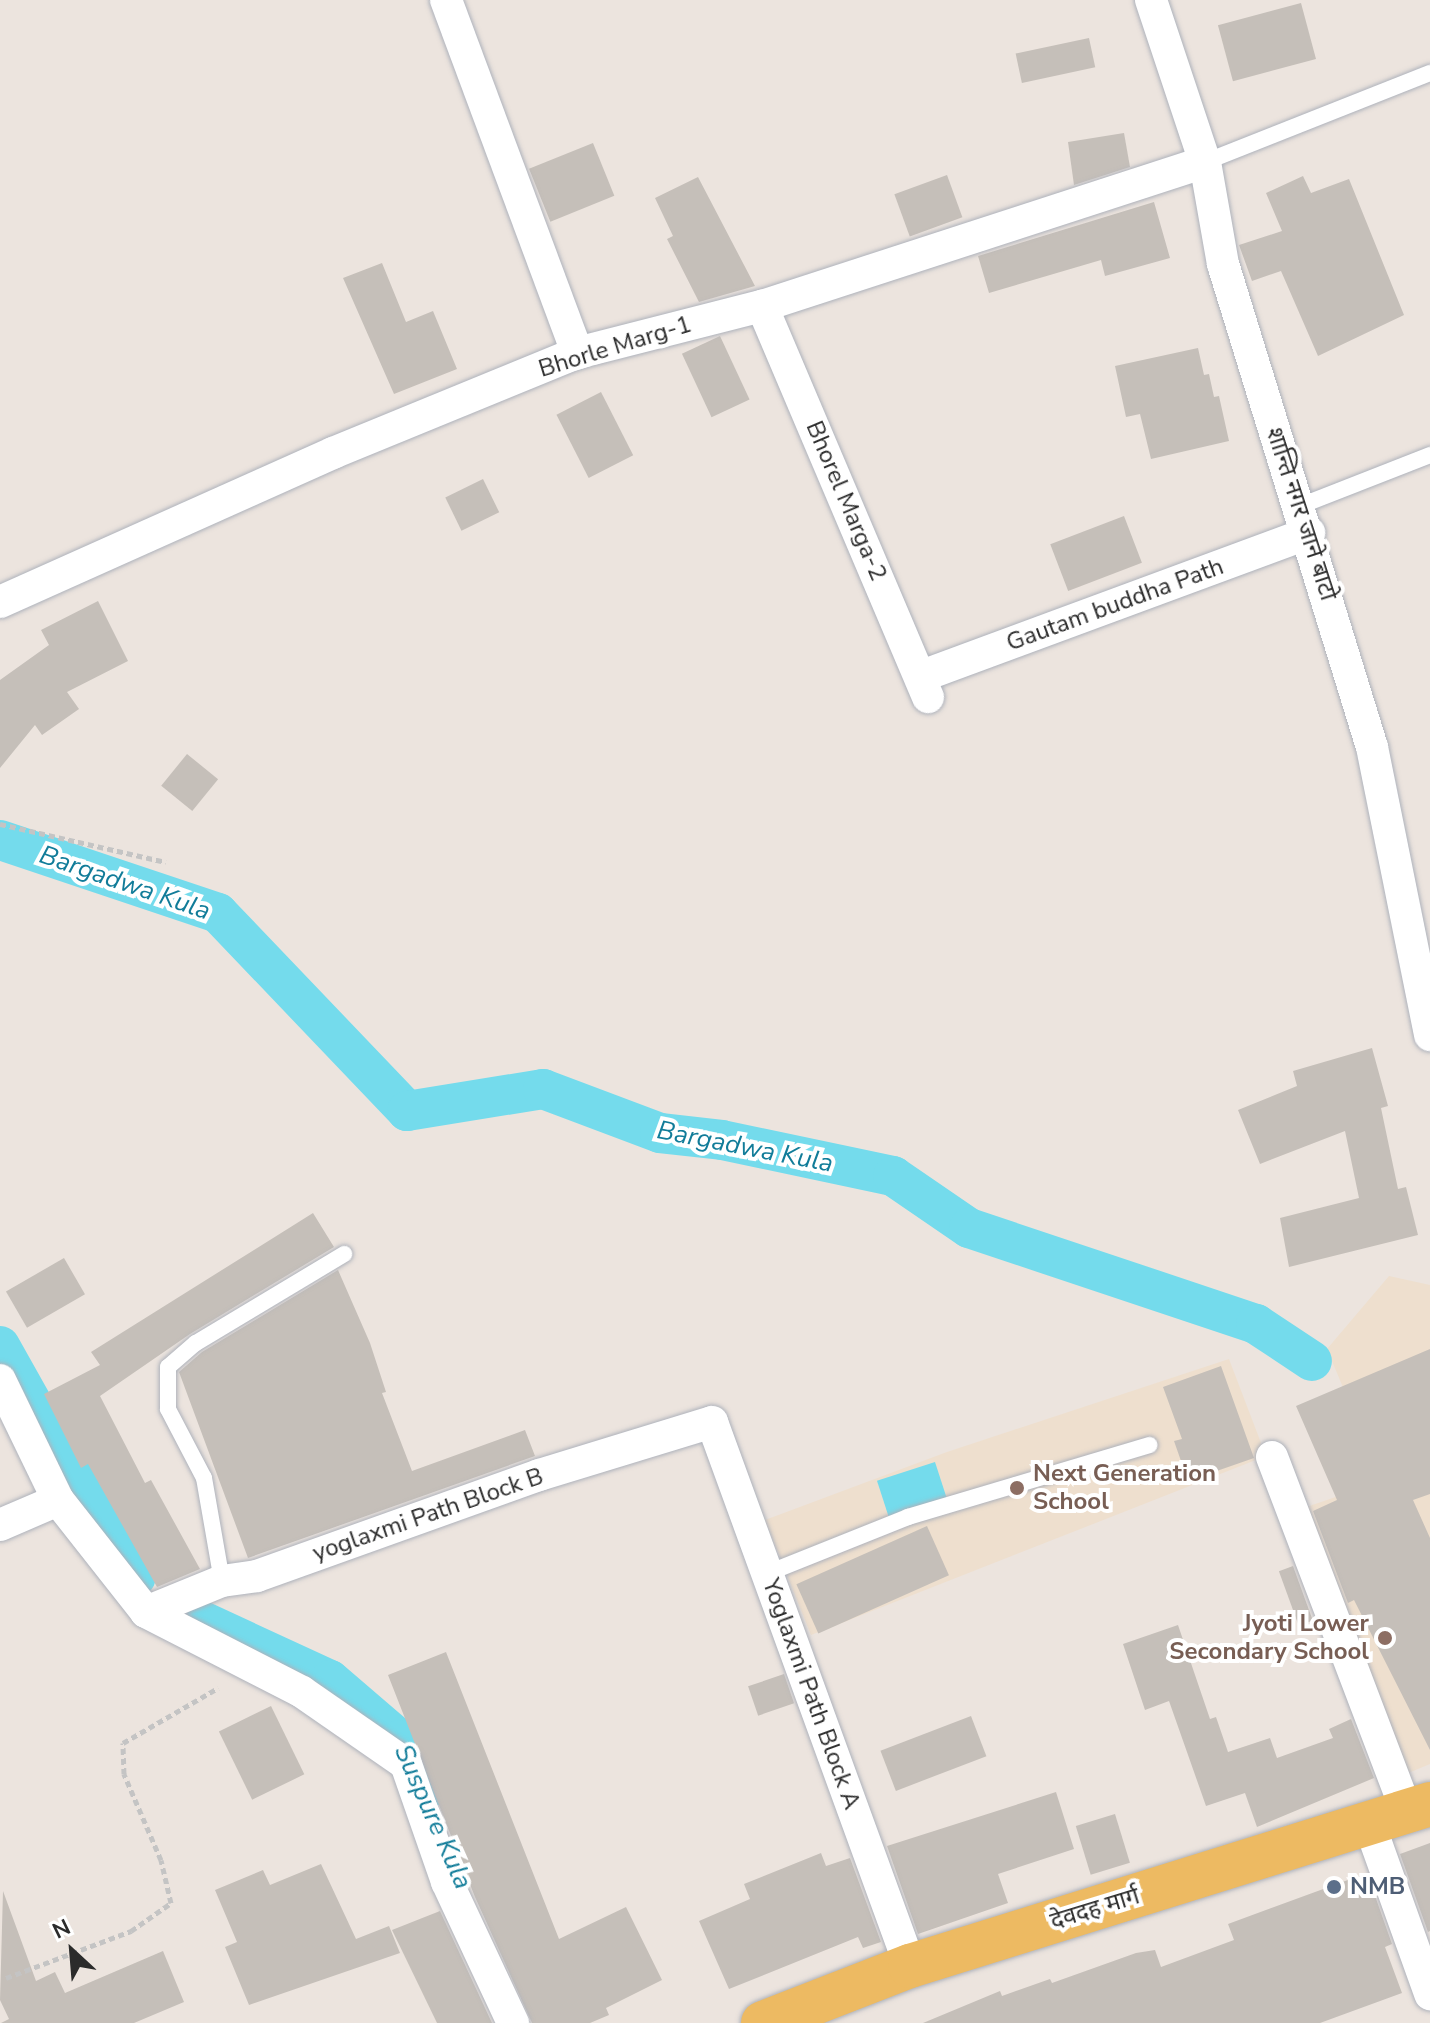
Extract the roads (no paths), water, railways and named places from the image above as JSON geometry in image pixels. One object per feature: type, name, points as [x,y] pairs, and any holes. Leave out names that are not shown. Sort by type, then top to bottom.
[{"type":"main road","name":"देवदह मार्ग","points":[[763,2023],[910,1966],[1404,1813]]},
{"type":"street","points":[[446,0],[577,353]]},
{"type":"street","name":"शान्ति नगर जाने बाटो","points":[[1151,0],[1205,162],[1223,264],[1305,520],[1372,747],[1430,1035]]},
{"type":"street","name":"Bhorle Marg-1","points":[[0,602],[333,453],[577,353],[762,306],[1205,162]]},
{"type":"street","name":"Bhorel Marga-2","points":[[762,306],[925,687]]},
{"type":"street","name":"Gautam buddha Path","points":[[925,687],[1305,520]]},
{"type":"street","points":[[0,1380],[58,1500],[146,1612],[258,1667],[360,1728],[406,1764],[447,1882],[513,2023]]},
{"type":"street","name":"yoglaxmi Path Block B","points":[[146,1612],[222,1581],[257,1576],[539,1475],[712,1422]]},
{"type":"street","name":"Yoglaxmi Path Block A","points":[[712,1422],[910,1966]]},
{"type":"street","points":[[1272,1457],[1404,1813],[1375,1840],[1430,1994]]},
{"type":"street","points":[[0,1525],[58,1500]]},
{"type":"lane","points":[[1205,162],[1430,73]]},
{"type":"lane","points":[[1305,520],[1430,455]]},
{"type":"lane","points":[[222,1581],[204,1478],[168,1409],[168,1367],[196,1343],[344,1254]]},
{"type":"lane","points":[[768,1573],[908,1517],[1149,1445]]},
{"type":"water","points":[[935,1462],[948,1502],[890,1521],[877,1481]]},
{"type":"waterway","name":"Bargadwa Kula","points":[[0,840],[218,913],[407,1111],[543,1089],[660,1133],[722,1140],[893,1176],[969,1228],[1256,1324],[1312,1361]]},
{"type":"waterway","name":"Suspure Kula","points":[[0,1346],[116,1553],[136,1577]]},
{"type":"waterway","name":"Suspure Kula","points":[[200,1620],[330,1680],[400,1740],[426,1790]]},
{"type":"place","name":"Next Generation School","points":[[1017,1488]]},
{"type":"place","name":"Jyoti Lower Secondary School","points":[[1385,1638]]},
{"type":"place","name":"NMB","points":[[1334,1887]]}]
